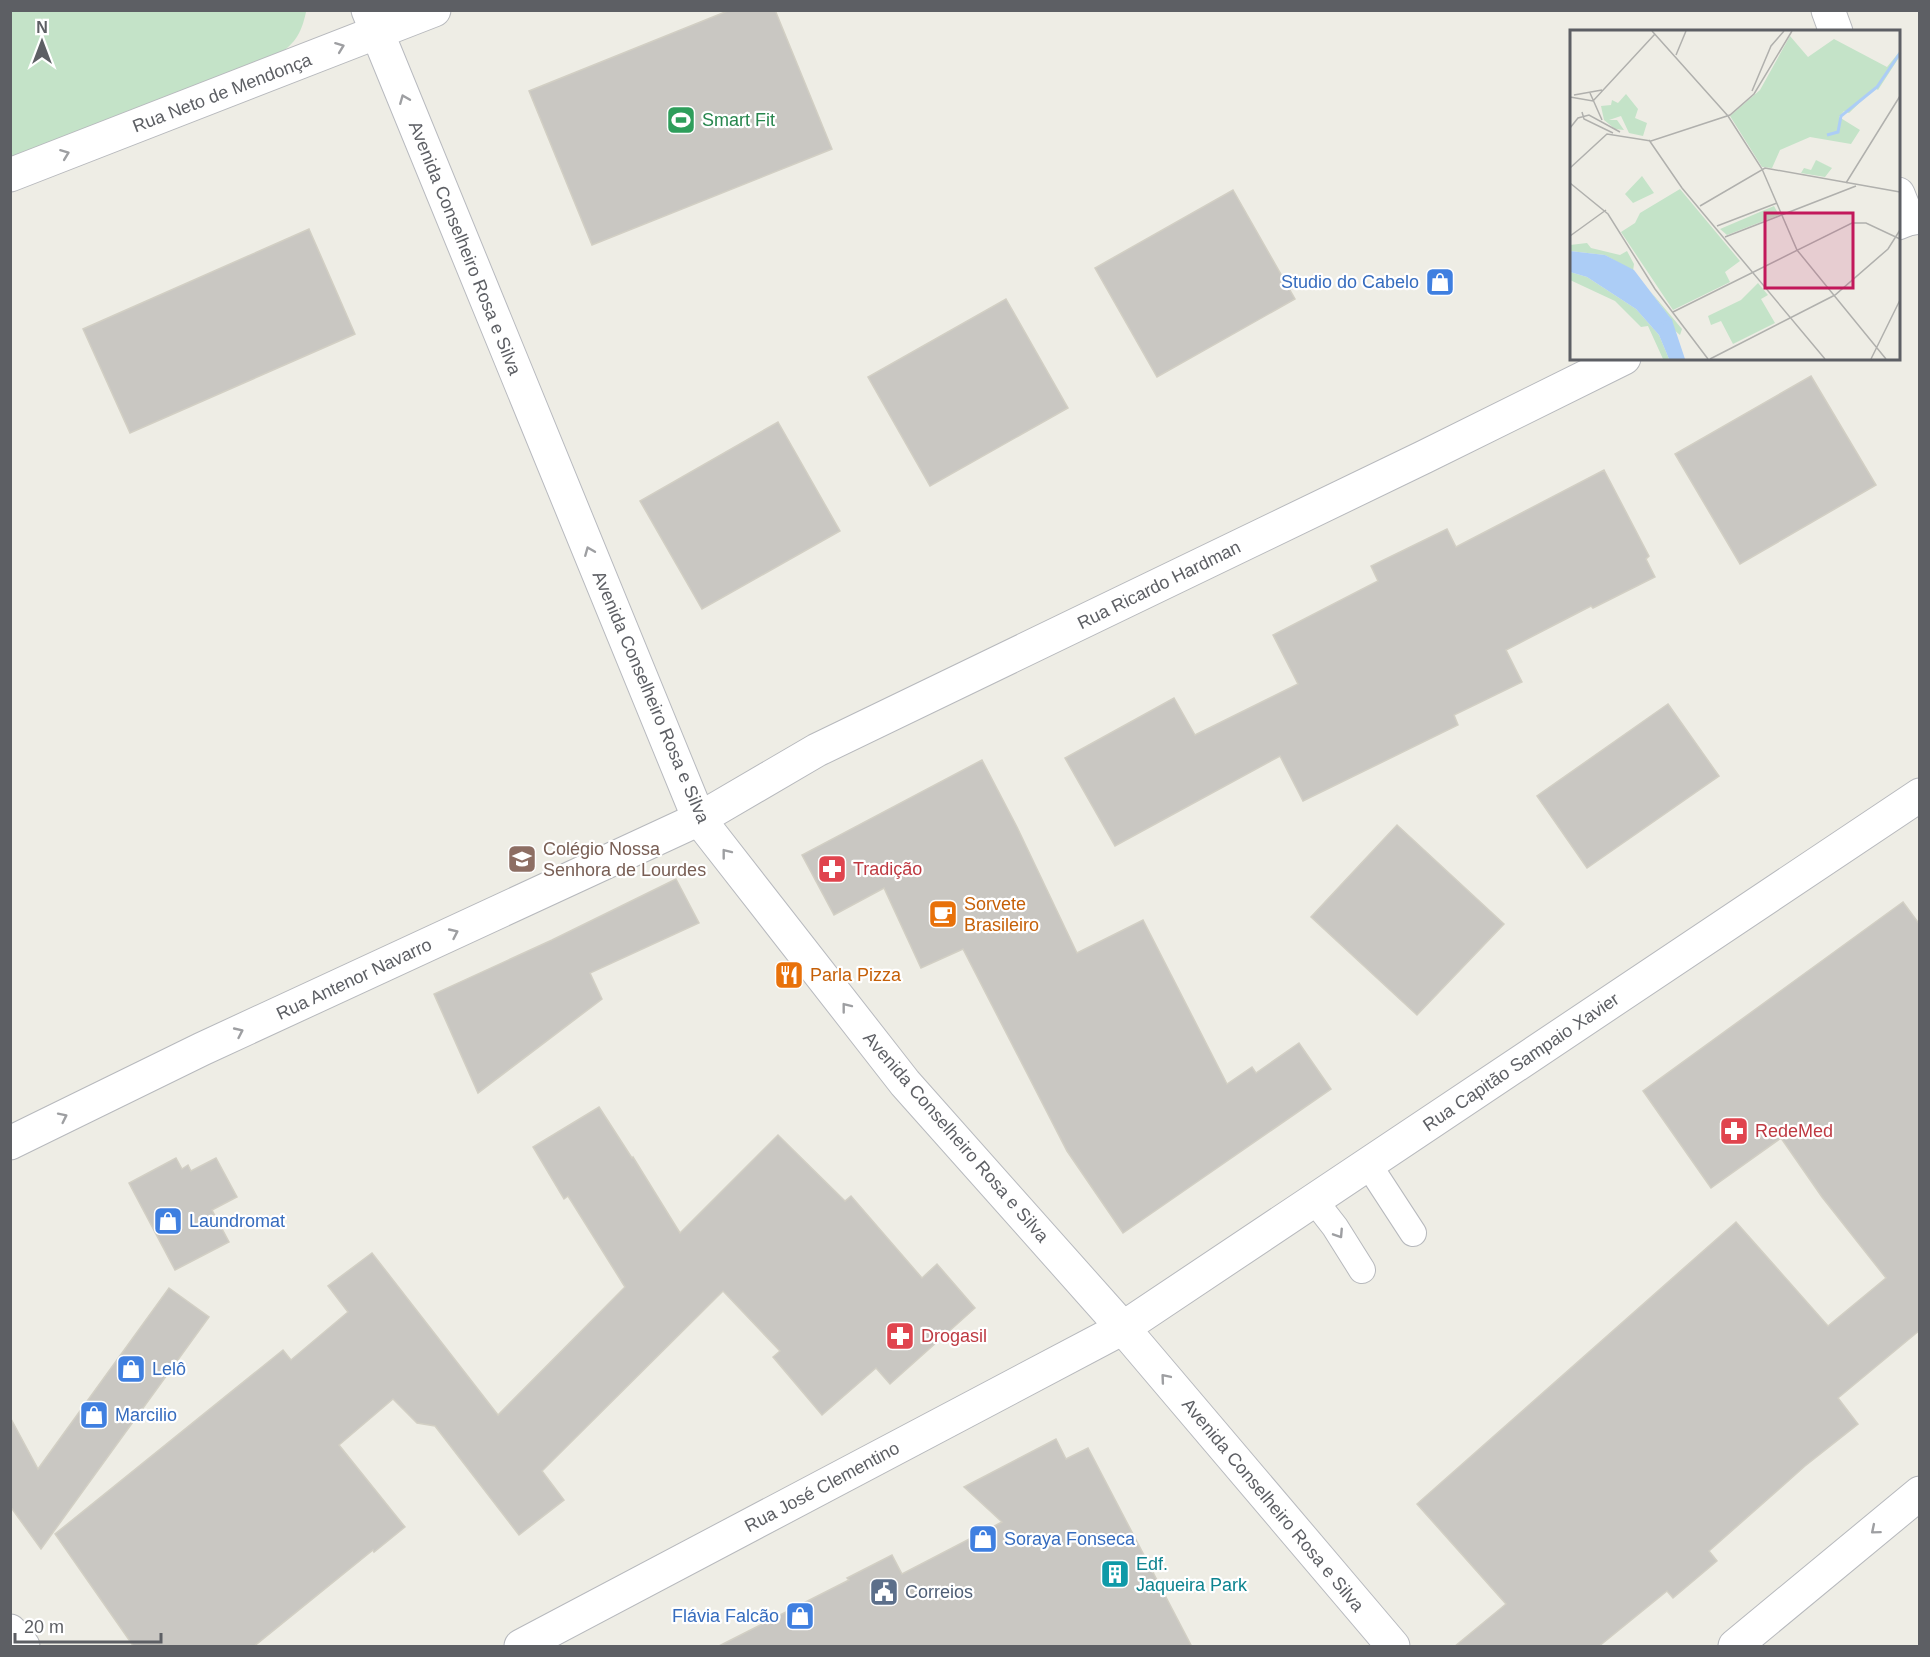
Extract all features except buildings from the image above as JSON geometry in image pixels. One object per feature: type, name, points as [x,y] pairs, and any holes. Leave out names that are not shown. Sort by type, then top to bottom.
[{"type":"street","name":"Rua Neto de Mendonça","points":[[10,175],[373,21],[434,10]]},
{"type":"street","points":[[1828,10],[1835,30]]},
{"type":"street","name":"Avenida Conselheiro Rosa e Silva","points":[[373,21],[699,819],[905,1083],[1123,1328],[1393,1647]]},
{"type":"street","name":"Rua Ricardo Hardman","points":[[699,819],[817,750],[1620,360]]},
{"type":"street","name":"Rua Capitão Sampaio Xavier","points":[[1123,1328],[1920,795]]},
{"type":"street","name":"Rua Antenor Navarro","points":[[10,1143],[202,1049],[699,819]]},
{"type":"street","name":"Rua José Clementino","points":[[521,1647],[1123,1328]]},
{"type":"street","points":[[1735,1647],[1920,1493]]},
{"type":"street","points":[[10,1630],[23,1647]]},
{"type":"lane","points":[[1368,1164],[1413,1233]]},
{"type":"lane","points":[[1314,1200],[1335,1227],[1362,1270]]},
{"type":"green space","points":[[11,11],[306,12],[296,39],[274,57],[11,158]]},
{"type":"place","name":"Smart Fit","points":[[681,120]]},
{"type":"place","name":"Studio do Cabelo","points":[[1440,282]]},
{"type":"place","name":"Colégio Nossa Senhora de Lourdes","points":[[522,859]]},
{"type":"place","name":"Tradição","points":[[832,869]]},
{"type":"place","name":"Sorvete Brasileiro","points":[[943,914]]},
{"type":"place","name":"Parla Pizza","points":[[789,975]]},
{"type":"place","name":"RedeMed","points":[[1734,1131]]},
{"type":"place","name":"Laundromat","points":[[168,1221]]},
{"type":"place","name":"Drogasil","points":[[900,1336]]},
{"type":"place","name":"Lelô","points":[[131,1369]]},
{"type":"place","name":"Marcilio","points":[[94,1415]]},
{"type":"place","name":"Soraya Fonseca","points":[[983,1539]]},
{"type":"place","name":"Edf. Jaqueira Park","points":[[1115,1574]]},
{"type":"place","name":"Correios","points":[[884,1592]]},
{"type":"place","name":"Flávia Falcão","points":[[800,1616]]}]
